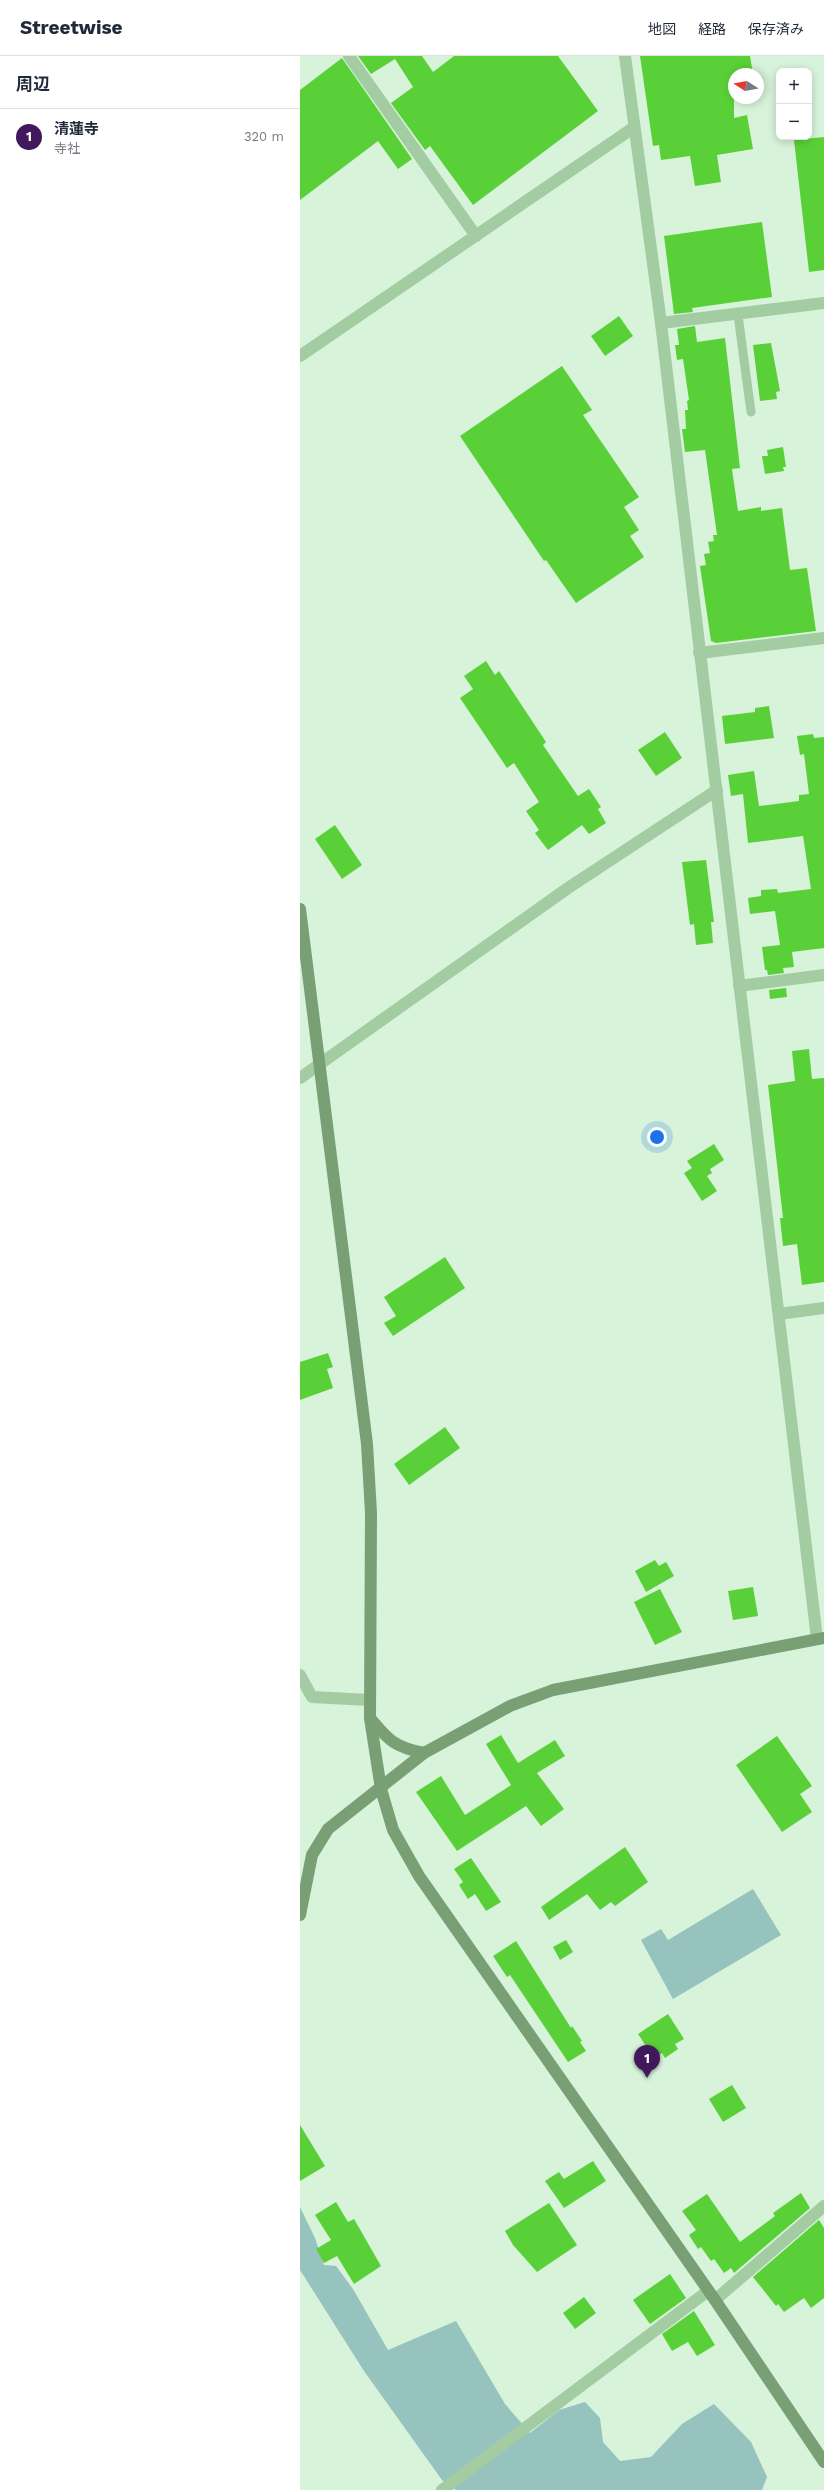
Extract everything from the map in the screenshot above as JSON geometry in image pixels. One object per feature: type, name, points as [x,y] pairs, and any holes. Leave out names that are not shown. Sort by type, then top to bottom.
[{"type":"street","points":[[349,56],[476,236]]},
{"type":"street","points":[[300,1915],[312,1855],[328,1829],[354,1806],[381,1789],[424,1753],[510,1706],[553,1690],[821,1639],[779,1314],[660,323],[633,128],[625,56]]},
{"type":"street","points":[[300,356],[633,128]]},
{"type":"street","points":[[660,323],[738,315],[824,303]]},
{"type":"street","points":[[699,653],[824,638]]},
{"type":"street","points":[[300,1078],[568,888],[717,790]]},
{"type":"street","points":[[300,909],[367,1444],[371,1513],[370,1718],[381,1789],[392,1830],[419,1876],[712,2295],[824,2462]]},
{"type":"street","points":[[739,986],[824,975]]},
{"type":"street","points":[[779,1314],[824,1308]]},
{"type":"street","points":[[300,1675],[312,1697],[369,1700]]},
{"type":"street","points":[[370,1718],[384,1736],[402,1748],[424,1753]]},
{"type":"street","points":[[442,2490],[712,2295],[824,2206]]},
{"type":"lane","points":[[738,315],[751,412]]},
{"type":"shaded area","points":[[753,1889],[781,1935],[673,1999],[641,1940],[661,1929],[668,1940]]},
{"type":"shaded area","points":[[300,2207],[315,2238],[324,2265],[336,2266],[353,2289],[388,2350],[456,2321],[505,2404],[530,2433],[559,2410],[585,2402],[600,2418],[603,2442],[620,2461],[651,2457],[682,2424],[714,2404],[751,2442],[767,2477],[762,2490],[456,2490],[442,2480],[364,2371],[300,2270]]},
{"type":"building","points":[[358,56],[422,56],[433,72],[454,56],[558,56],[598,111],[473,205],[430,146],[425,150],[391,103],[413,87],[395,59],[371,74]]},
{"type":"building","points":[[640,56],[750,56],[752,68],[728,68],[728,104],[734,104],[734,118],[747,115],[753,149],[717,155],[721,182],[695,186],[690,156],[661,160],[659,145],[653,146]]},
{"type":"building","points":[[342,58],[412,159],[398,169],[378,141],[300,200],[300,90]]},
{"type":"building","points":[[824,137],[824,270],[809,272],[794,140],[812,140],[812,138]]},
{"type":"building","points":[[762,222],[772,297],[692,308],[693,312],[674,314],[664,236]]},
{"type":"building","points":[[619,316],[633,336],[605,356],[591,336]]},
{"type":"building","points":[[695,326],[697,342],[725,338],[740,468],[732,469],[738,511],[761,507],[761,511],[782,508],[790,570],[807,568],[816,631],[716,643],[711,641],[700,566],[706,565],[704,554],[710,553],[708,542],[714,541],[713,535],[717,535],[705,450],[685,452],[682,429],[686,429],[685,410],[688,410],[687,401],[689,400],[683,359],[677,360],[675,345],[679,345],[677,329]]},
{"type":"building","points":[[771,343],[780,391],[776,392],[777,399],[760,401],[753,345]]},
{"type":"building","points":[[562,366],[592,410],[583,415],[639,497],[624,507],[639,530],[630,536],[644,557],[576,603],[546,560],[544,561],[460,436]]},
{"type":"building","points":[[783,447],[786,467],[783,467],[784,471],[765,474],[762,456],[768,456],[767,450]]},
{"type":"building","points":[[486,661],[495,675],[499,671],[546,742],[543,745],[578,796],[589,789],[601,807],[598,809],[606,823],[589,834],[582,825],[548,850],[535,833],[539,830],[526,811],[539,802],[514,763],[507,768],[460,698],[473,689],[464,676]]},
{"type":"building","points":[[769,706],[774,738],[725,744],[722,716],[755,712],[755,708]]},
{"type":"building","points":[[665,732],[682,758],[656,776],[638,750]]},
{"type":"building","points":[[813,734],[814,738],[824,737],[824,948],[792,952],[794,967],[783,968],[784,973],[768,975],[767,970],[765,970],[762,947],[780,945],[775,911],[750,914],[748,898],[761,896],[761,890],[777,889],[778,893],[811,889],[803,836],[748,843],[743,794],[731,796],[728,775],[754,771],[759,806],[799,801],[799,795],[809,794],[804,754],[800,755],[797,736]]},
{"type":"building","points":[[335,825],[362,865],[342,879],[315,839]]},
{"type":"building","points":[[706,860],[714,922],[711,922],[713,943],[696,945],[694,924],[690,925],[682,862]]},
{"type":"building","points":[[786,988],[787,997],[770,999],[769,990]]},
{"type":"building","points":[[809,1049],[812,1079],[824,1078],[824,1282],[802,1285],[797,1244],[783,1246],[780,1218],[783,1218],[768,1085],[795,1081],[792,1051]]},
{"type":"building","points":[[714,1144],[724,1160],[710,1169],[712,1173],[707,1176],[717,1191],[702,1201],[684,1173],[692,1168],[687,1161]]},
{"type":"building","points":[[445,1257],[465,1288],[393,1336],[384,1323],[396,1316],[384,1297]]},
{"type":"building","points":[[328,1353],[333,1367],[327,1369],[333,1388],[300,1400],[300,1362]]},
{"type":"building","points":[[445,1427],[460,1448],[409,1485],[394,1464]]},
{"type":"building","points":[[655,1560],[659,1566],[666,1562],[674,1576],[646,1592],[635,1571]]},
{"type":"building","points":[[753,1587],[758,1616],[733,1620],[728,1591]]},
{"type":"building","points":[[660,1589],[682,1632],[655,1645],[634,1602]]},
{"type":"building","points":[[501,1735],[518,1763],[555,1740],[565,1756],[537,1773],[564,1809],[541,1826],[526,1806],[457,1851],[416,1792],[441,1776],[465,1815],[511,1785],[486,1744]]},
{"type":"building","points":[[777,1736],[812,1786],[800,1794],[812,1812],[782,1832],[736,1765]]},
{"type":"building","points":[[625,1847],[648,1882],[615,1906],[611,1902],[600,1910],[587,1894],[549,1920],[541,1907]]},
{"type":"building","points":[[471,1858],[501,1902],[486,1911],[475,1894],[468,1899],[459,1885],[463,1882],[454,1869]]},
{"type":"building","points":[[566,1940],[573,1952],[560,1960],[553,1947]]},
{"type":"building","points":[[516,1941],[571,2028],[572,2026],[582,2041],[580,2042],[586,2051],[568,2062],[510,1975],[507,1977],[493,1956]]},
{"type":"building","points":[[668,2014],[684,2039],[675,2044],[678,2049],[665,2058],[662,2053],[654,2058],[638,2034]]},
{"type":"building","points":[[732,2085],[746,2108],[723,2122],[709,2099]]},
{"type":"building","points":[[300,2125],[325,2166],[300,2181]]},
{"type":"building","points":[[593,2161],[606,2181],[564,2208],[545,2181],[559,2172],[564,2179]]},
{"type":"building","points":[[801,2193],[810,2208],[734,2273],[731,2268],[724,2273],[714,2259],[711,2261],[701,2247],[698,2249],[689,2235],[696,2230],[682,2211],[707,2194],[740,2242],[775,2216],[773,2213]]},
{"type":"building","points":[[336,2202],[348,2222],[354,2219],[381,2266],[354,2284],[337,2256],[324,2263],[316,2249],[331,2240],[315,2215]]},
{"type":"building","points":[[549,2203],[577,2245],[537,2272],[513,2245],[505,2231]]},
{"type":"building","points":[[819,2220],[824,2228],[824,2298],[811,2308],[804,2298],[784,2312],[778,2304],[776,2306],[753,2277]]},
{"type":"building","points":[[670,2274],[686,2298],[650,2324],[633,2300]]},
{"type":"building","points":[[584,2297],[596,2313],[575,2329],[563,2313]]},
{"type":"building","points":[[694,2311],[715,2345],[697,2356],[688,2342],[672,2351],[662,2334]]},
{"type":"place","name":"清蓮寺","points":[[647,2078]]}]
